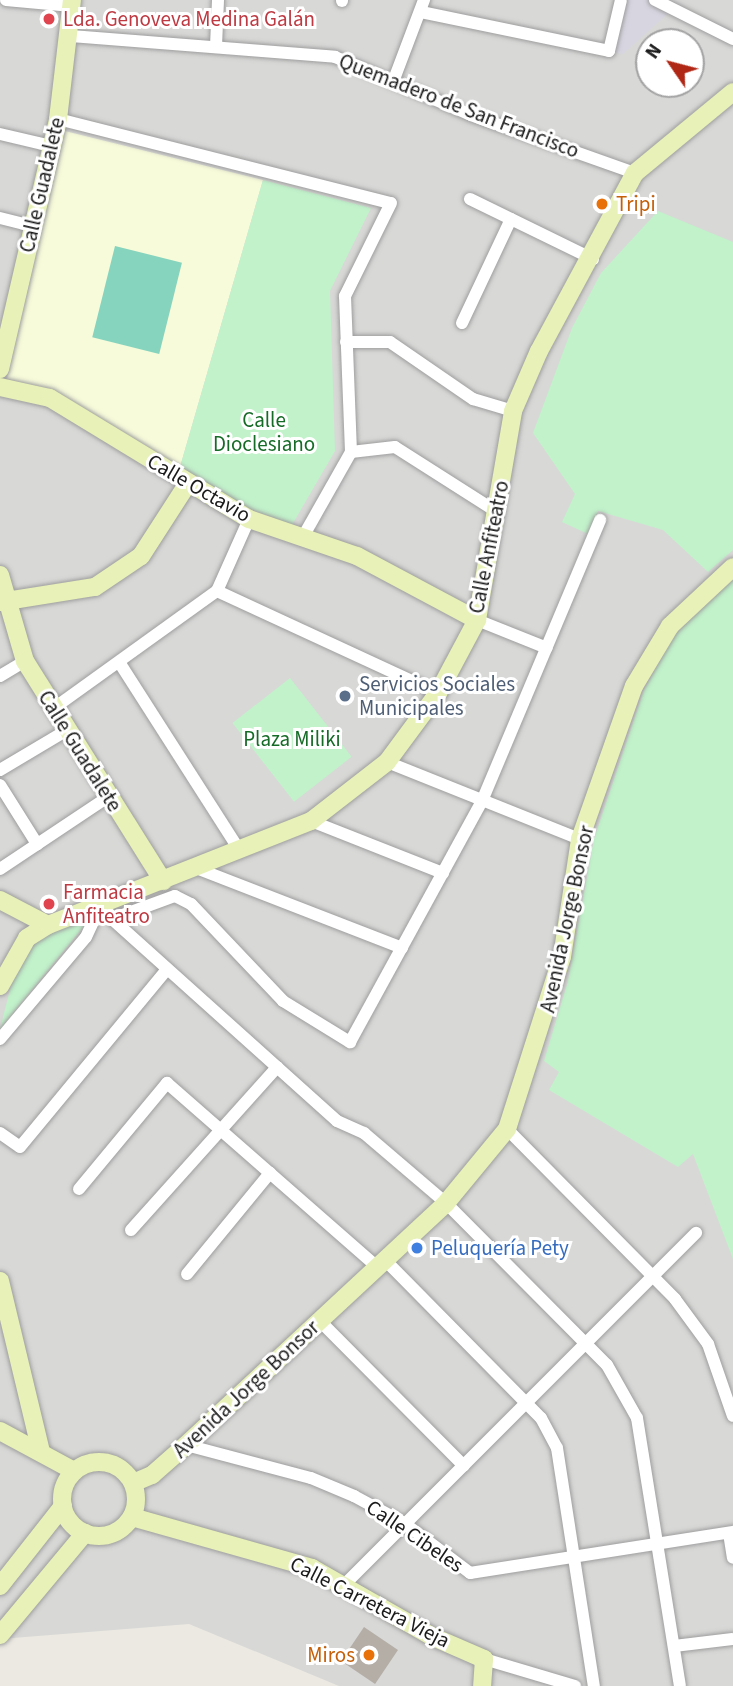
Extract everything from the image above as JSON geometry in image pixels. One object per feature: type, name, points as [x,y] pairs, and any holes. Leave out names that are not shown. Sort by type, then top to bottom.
[{"type":"street","points":[[6,0],[72,3]]},
{"type":"street","points":[[216,46],[218,0]]},
{"type":"street","points":[[393,82],[423,6],[608,51],[621,0]]},
{"type":"street","points":[[655,0],[733,39]]},
{"type":"street","name":"Calle Guadalete","points":[[0,369],[7,304],[33,226],[58,119],[71,36],[72,3]]},
{"type":"street","name":"Quemadero de San Francisco","points":[[71,36],[335,57],[393,82],[635,173]]},
{"type":"street","name":"Calle Anfiteatro","points":[[0,986],[27,938],[48,925],[311,821],[387,762],[438,693],[477,620],[513,411],[539,351],[593,259],[635,173],[733,92]]},
{"type":"street","points":[[58,119],[391,204],[345,296],[351,452],[303,537]]},
{"type":"street","points":[[0,134],[51,146]]},
{"type":"street","points":[[470,199],[593,259]]},
{"type":"street","points":[[0,218],[33,226]]},
{"type":"street","points":[[462,323],[511,219]]},
{"type":"street","points":[[346,342],[390,342],[473,399],[513,411]]},
{"type":"street","name":"Calle Octavio","points":[[0,387],[50,398],[249,519],[357,556],[477,620]]},
{"type":"street","points":[[351,452],[395,447],[497,512]]},
{"type":"street","points":[[4,602],[95,587],[141,556],[188,483]]},
{"type":"street","points":[[54,708],[121,665],[217,591],[249,519]]},
{"type":"street","points":[[112,919],[175,896],[183,900],[283,1001],[350,1042],[482,801],[600,520]]},
{"type":"street","name":"Avenida Jorge Bonsor","points":[[133,1483],[186,1445],[446,1203],[507,1129],[562,957],[580,839],[649,654],[670,626],[733,567]]},
{"type":"street","name":"Calle Guadalete","points":[[0,575],[4,602],[25,662],[163,881]]},
{"type":"street","points":[[217,591],[438,693]]},
{"type":"street","points":[[477,620],[547,648]]},
{"type":"street","points":[[0,676],[25,662]]},
{"type":"street","points":[[121,665],[240,851]]},
{"type":"street","points":[[0,770],[67,730]]},
{"type":"street","points":[[387,762],[580,839]]},
{"type":"street","points":[[0,785],[37,845]]},
{"type":"street","points":[[0,869],[108,797]]},
{"type":"street","points":[[311,821],[443,873]]},
{"type":"street","points":[[196,868],[401,948]]},
{"type":"street","points":[[0,900],[48,925]]},
{"type":"street","points":[[102,902],[112,919],[337,1121],[364,1133],[446,1203],[607,1365],[637,1418],[680,1686]]},
{"type":"street","points":[[0,1039],[86,937],[102,902]]},
{"type":"street","points":[[0,1133],[20,1147],[167,969]]},
{"type":"street","points":[[131,1230],[219,1128],[277,1067]]},
{"type":"street","points":[[79,1189],[167,1083],[270,1173],[381,1263],[526,1402],[557,1448],[594,1686]]},
{"type":"street","points":[[507,1129],[652,1276],[708,1344],[733,1416]]},
{"type":"street","points":[[187,1274],[270,1173]]},
{"type":"street","points":[[344,1585],[696,1233]]},
{"type":"street","points":[[0,1281],[6,1335],[41,1452]]},
{"type":"street","points":[[320,1321],[464,1466]]},
{"type":"street","points":[[0,1431],[74,1471],[107,1462],[133,1483],[132,1517],[117,1532],[85,1533],[0,1635]]},
{"type":"street","name":"Calle Cibeles","points":[[186,1445],[311,1478],[404,1523],[470,1573],[731,1532]]},
{"type":"street","points":[[74,1471],[62,1493],[63,1506],[85,1533]]},
{"type":"street","points":[[0,1586],[63,1506]]},
{"type":"street","name":"Calle Carretera Vieja","points":[[132,1517],[278,1555],[344,1585],[431,1636],[484,1659],[575,1686]]},
{"type":"street","points":[[731,1532],[733,1558]]},
{"type":"street","points":[[674,1646],[733,1639]]},
{"type":"street","points":[[482,1686],[484,1659]]},
{"type":"shaded area","points":[[0,0],[733,0],[733,1686],[339,1686],[189,1624],[0,1639]]},
{"type":"shaded area","points":[[621,0],[655,0],[673,9],[652,28],[635,28],[635,43],[623,54],[609,51]]},
{"type":"shaded area","points":[[65,131],[263,180],[180,467],[53,390],[7,379]]},
{"type":"green space","name":"Calle Dioclesiano","points":[[263,180],[371,208],[330,291],[335,451],[292,525],[242,506],[180,467]]},
{"type":"green space","points":[[658,211],[733,242],[733,550],[708,572],[663,530],[598,511],[588,534],[562,522],[575,494],[533,433],[572,328],[601,273]]},
{"type":"green space","points":[[115,246],[182,263],[159,354],[92,337]]},
{"type":"green space","points":[[733,579],[733,1259],[693,1154],[678,1167],[549,1090],[559,1072],[544,1061],[568,981],[594,839],[644,690],[674,635]]},
{"type":"green space","name":"Plaza Miliki","points":[[290,678],[352,757],[294,802],[232,723]]},
{"type":"green space","points":[[93,915],[0,1029],[12,982],[29,950],[44,935]]},
{"type":"building","name":"Miros","points":[[364,1627],[398,1650],[375,1684],[341,1661]]},
{"type":"place","name":"Lda. Genoveva Medina Galán","points":[[49,19]]},
{"type":"place","name":"Tripi","points":[[602,204]]},
{"type":"place","name":"Servicios Sociales Municipales","points":[[345,696]]},
{"type":"place","name":"Farmacia Anfiteatro","points":[[49,904]]},
{"type":"place","name":"Peluquería Pety","points":[[417,1248]]},
{"type":"place","name":"Miros","points":[[369,1655]]}]
